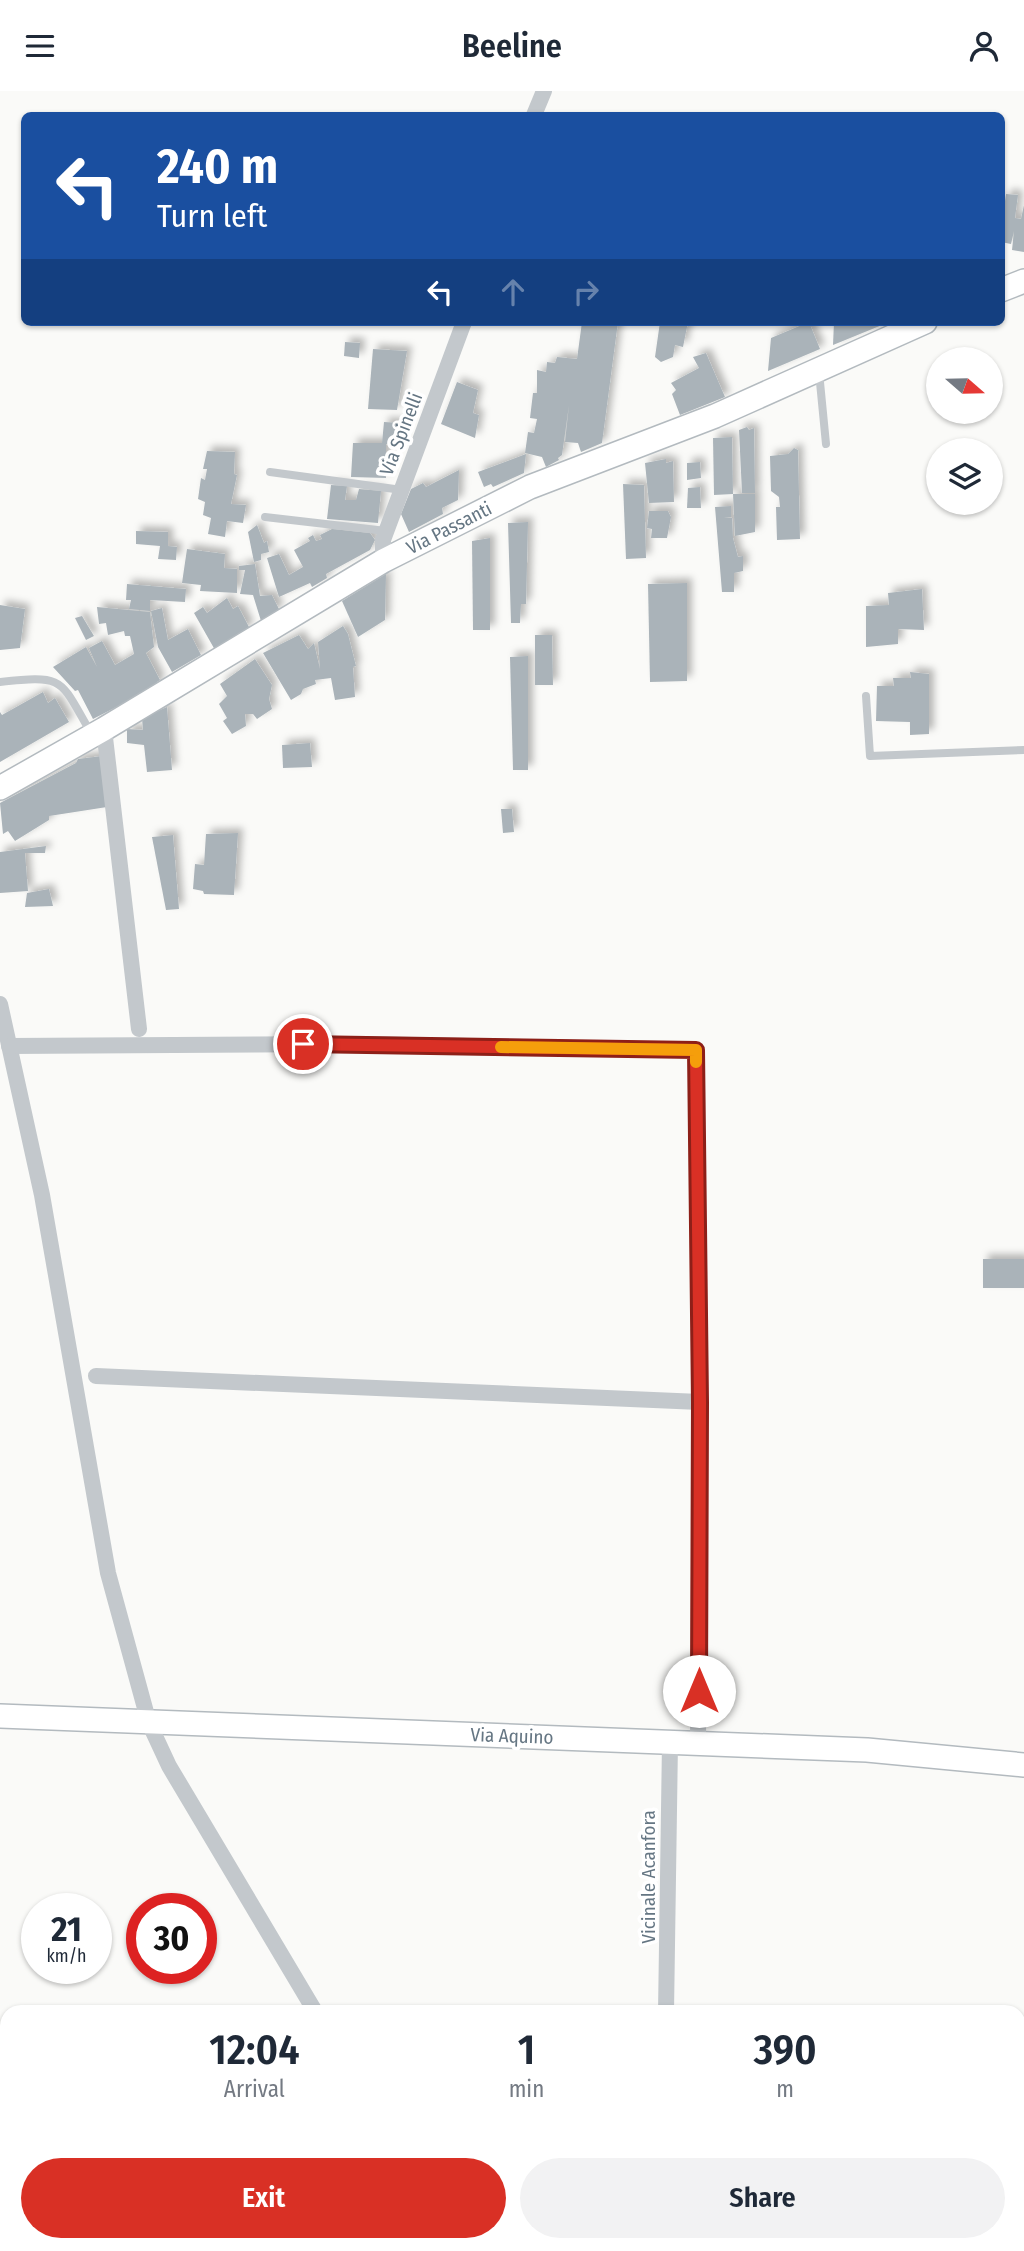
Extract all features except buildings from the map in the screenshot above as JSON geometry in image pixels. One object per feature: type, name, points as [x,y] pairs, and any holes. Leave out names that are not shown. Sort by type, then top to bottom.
[{"type":"street","points":[[535,112],[544,91]]},
{"type":"street","points":[[1005,288],[1024,281]]},
{"type":"street","name":"Via Spinelli","points":[[383,561],[381,551],[386,531],[463,326]]},
{"type":"street","name":"Via Passanti","points":[[0,788],[98,733],[383,561],[530,487],[715,416],[916,326]]},
{"type":"street","points":[[98,733],[139,1029]]},
{"type":"street","points":[[0,1004],[42,1195],[108,1573],[149,1723],[169,1766],[311,2005]]},
{"type":"street","points":[[9,1046],[356,1044],[696,1050],[700,1402],[698,1744]]},
{"type":"street","points":[[96,1376],[700,1402]]},
{"type":"street","name":"Via Aquino","points":[[0,1716],[930,1754],[1024,1765]]},
{"type":"street","name":"Vicinale Acanfora","points":[[666,2005],[670,1742]]},
{"type":"lane","points":[[818,369],[826,444]]},
{"type":"lane","points":[[270,472],[402,490]]},
{"type":"lane","points":[[265,517],[386,531]]},
{"type":"lane","points":[[0,682],[45,677],[63,686],[98,733]]},
{"type":"lane","points":[[866,696],[870,756],[1024,750]]},
{"type":"slow traffic","points":[[501,1047],[696,1050],[696,1062]]},
{"type":"route","points":[[303,1044],[696,1050],[700,1402],[699,1691]]}]
